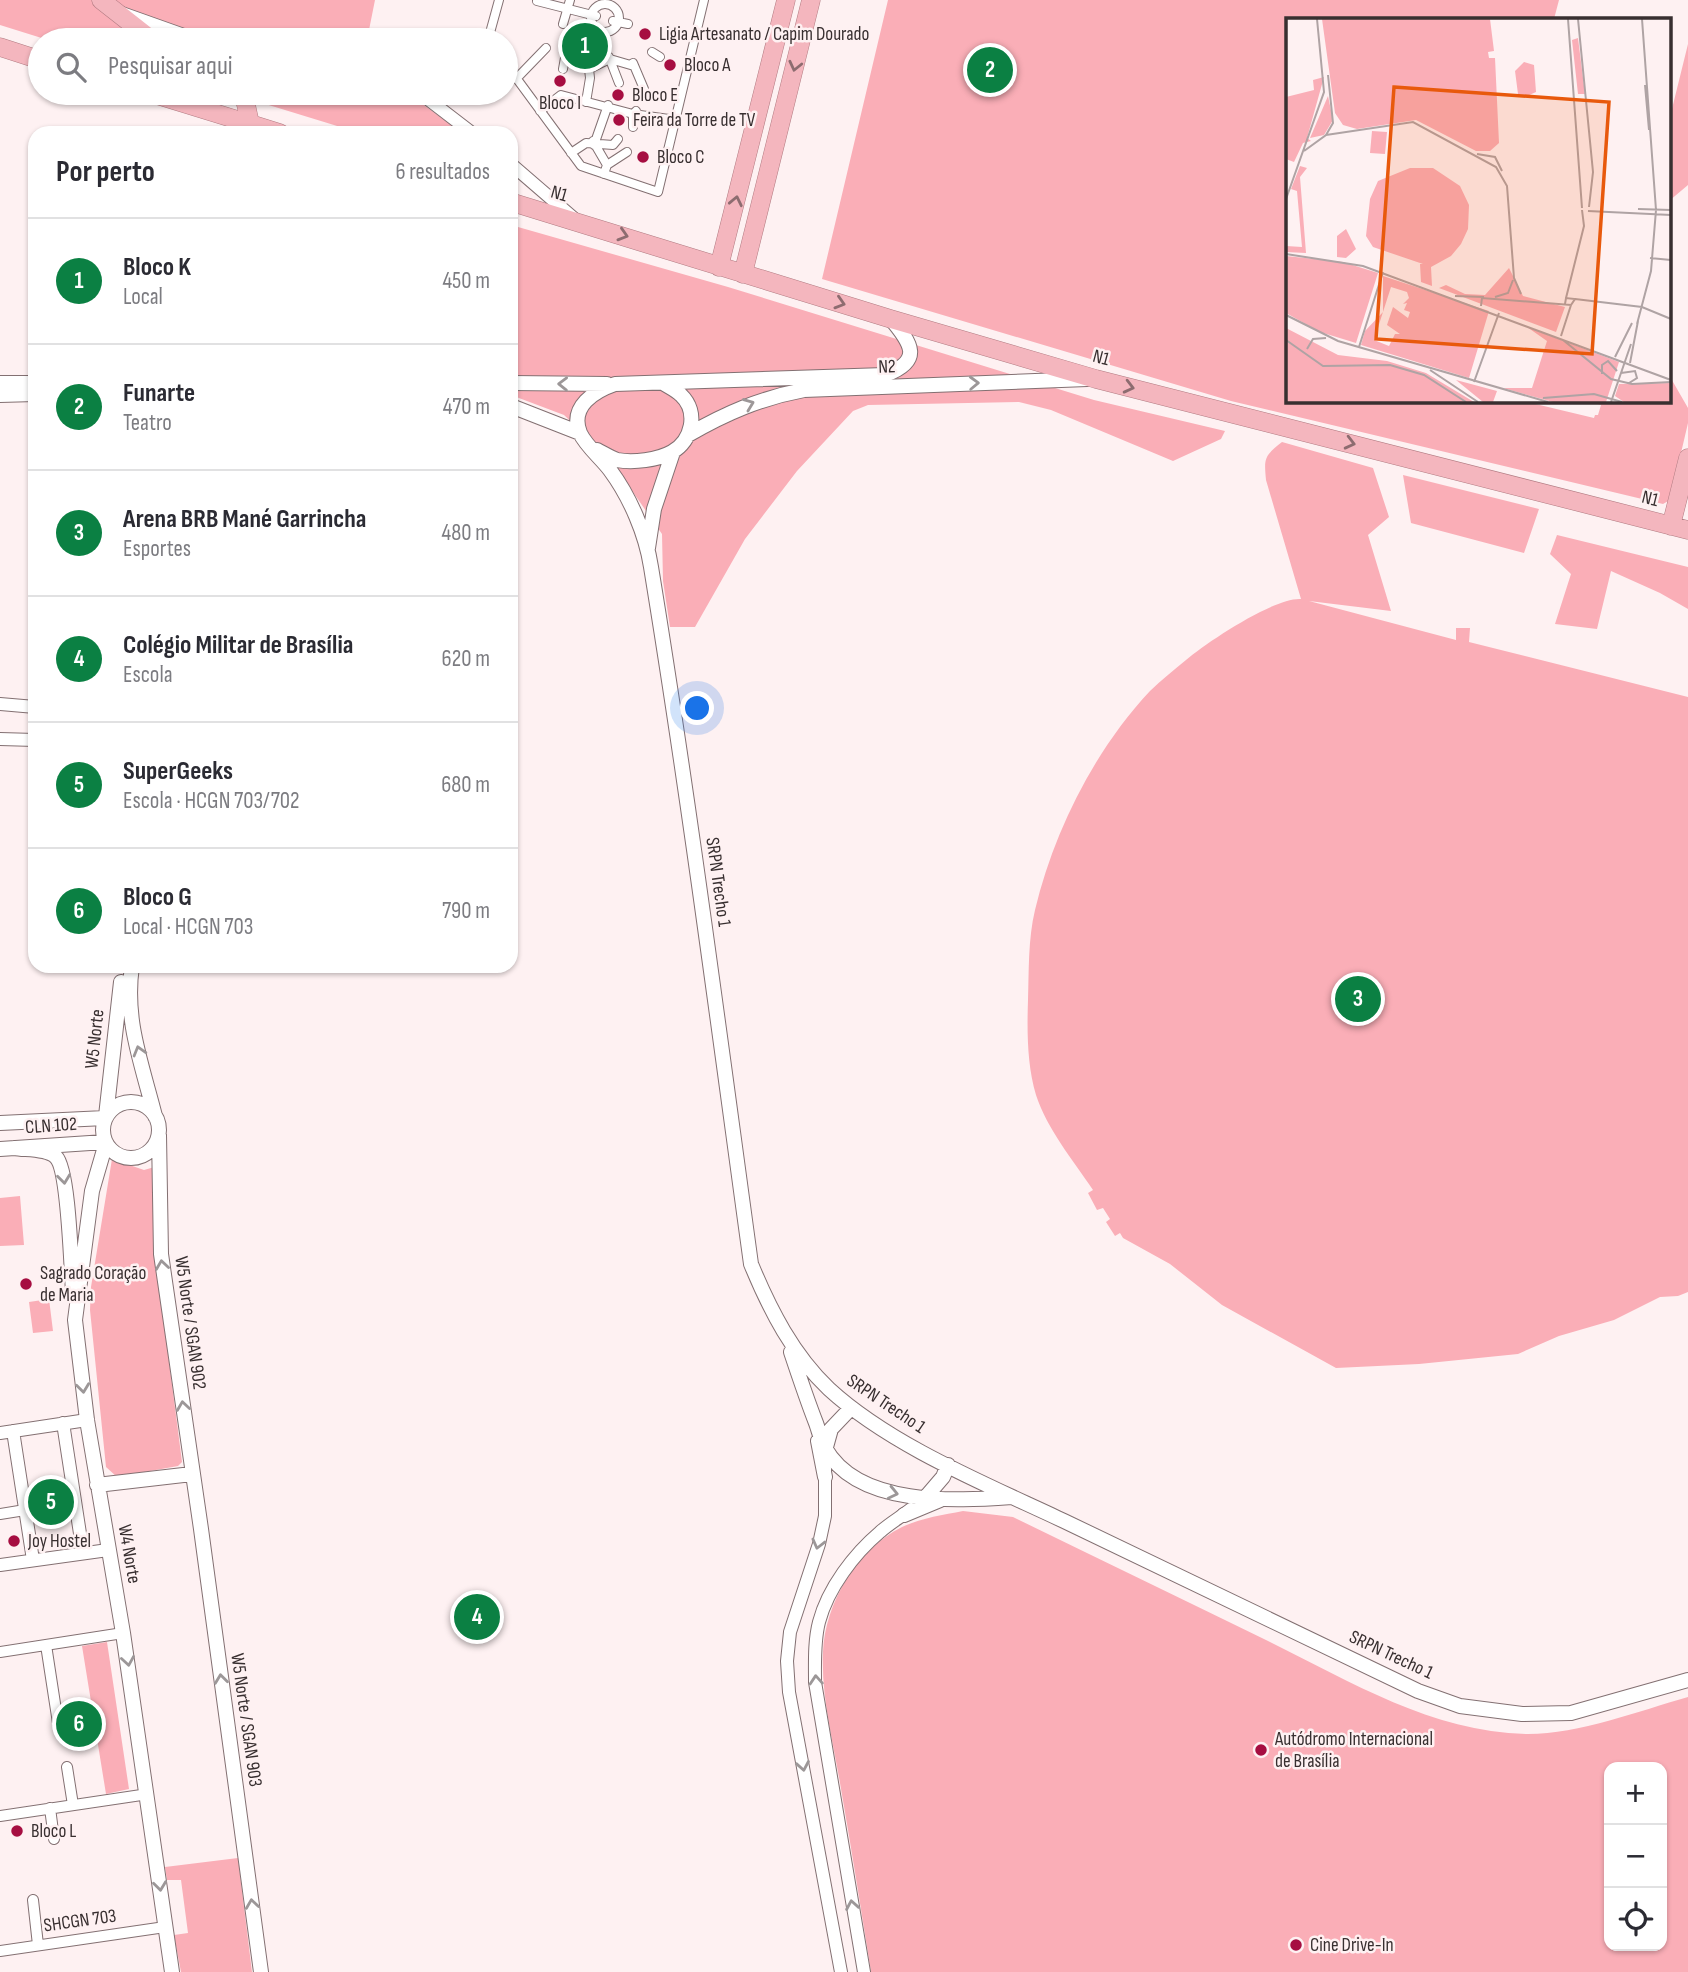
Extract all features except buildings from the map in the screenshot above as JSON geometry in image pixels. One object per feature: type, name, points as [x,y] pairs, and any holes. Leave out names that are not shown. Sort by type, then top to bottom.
[{"type":"highway","points":[[719,267],[786,0]]},
{"type":"highway","points":[[743,274],[811,0]]},
{"type":"highway","points":[[108,5],[137,28]]},
{"type":"highway","points":[[0,47],[28,56]]},
{"type":"highway","points":[[184,105],[243,126]]},
{"type":"highway","points":[[246,105],[249,126]]},
{"type":"highway","name":"N1","points":[[518,204],[1096,379],[1680,528]]},
{"type":"highway","points":[[1680,528],[1688,458]]},
{"type":"main road","name":"N2","points":[[663,383],[885,375],[900,370],[909,361],[911,349],[906,337],[891,319]]},
{"type":"main road","name":"N2","points":[[688,435],[747,405],[775,395],[804,390],[1096,379]]},
{"type":"main road","points":[[0,383],[28,383]]},
{"type":"main road","points":[[518,383],[663,383],[681,395],[691,408],[692,425],[688,435],[673,452],[640,461],[617,460],[593,448],[580,433],[518,409]]},
{"type":"main road","points":[[580,433],[578,419],[588,396],[615,384]]},
{"type":"main road","points":[[0,394],[28,394]]},
{"type":"main road","name":"SRPN Trecho 1","points":[[593,448],[612,472],[629,503],[648,549],[683,767],[751,1264],[787,1338],[804,1363],[851,1408],[904,1442],[1418,1691],[1460,1706],[1522,1714],[1571,1713],[1688,1680]]},
{"type":"main road","name":"SRPN Trecho 1","points":[[648,549],[654,509],[673,452]]},
{"type":"main road","name":"W5 Norte","points":[[105,1117],[122,973]]},
{"type":"main road","points":[[131,973],[129,993],[131,1023],[156,1117],[159,1135],[148,1153],[136,1158],[124,1158],[113,1153],[105,1143],[102,1126],[105,1117],[117,1105],[135,1102],[150,1110],[156,1117]]},
{"type":"main road","name":"CLN 102","points":[[0,1123],[105,1117]]},
{"type":"main road","name":"W5 Norte / SGAN 902","points":[[159,1135],[161,1254],[192,1474]]},
{"type":"main road","name":"CLN 102","points":[[7,1149],[105,1143]]},
{"type":"main road","name":"W4 Norte","points":[[105,1143],[92,1191],[75,1320],[87,1420],[148,1794],[172,1972]]},
{"type":"main road","points":[[7,1149],[54,1155],[63,1168],[75,1320]]},
{"type":"main road","points":[[787,1338],[825,1449],[843,1468],[874,1488],[900,1495],[925,1498],[1014,1497]]},
{"type":"main road","points":[[825,1449],[831,1429],[851,1408]]},
{"type":"main road","points":[[816,1422],[825,1476]]},
{"type":"main road","points":[[925,1498],[943,1477],[948,1465]]},
{"type":"main road","points":[[97,1485],[192,1474]]},
{"type":"main road","name":"W5 Norte / SGAN 903","points":[[192,1474],[261,1972]]},
{"type":"main road","points":[[904,1515],[951,1498]]},
{"type":"street","points":[[491,28],[499,0]]},
{"type":"street","points":[[537,1],[568,4],[593,15]]},
{"type":"street","points":[[607,3],[617,10],[620,22],[615,29],[597,34],[590,22],[593,15],[597,6],[607,3]]},
{"type":"street","points":[[564,24],[568,4]]},
{"type":"street","points":[[518,80],[527,87],[554,136],[574,150],[580,166],[606,170],[658,192],[703,4],[692,5]]},
{"type":"street","points":[[108,5],[166,28]]},
{"type":"street","points":[[563,69],[566,47]]},
{"type":"street","points":[[518,77],[546,48]]},
{"type":"street","points":[[610,58],[619,83]]},
{"type":"street","points":[[586,98],[591,76],[589,69],[610,58],[633,63],[644,89]]},
{"type":"street","points":[[518,93],[527,87]]},
{"type":"street","points":[[540,111],[561,95],[586,98],[676,120]]},
{"type":"street","points":[[436,105],[463,126]]},
{"type":"street","points":[[606,170],[593,141],[608,105]]},
{"type":"street","points":[[633,127],[636,112]]},
{"type":"street","points":[[574,150],[593,141],[613,145],[618,139]]},
{"type":"street","points":[[606,170],[627,152]]},
{"type":"street","points":[[518,170],[578,222]]},
{"type":"street","points":[[0,704],[28,706]]},
{"type":"street","points":[[0,738],[28,740]]},
{"type":"street","points":[[33,1560],[25,1510],[6,1432],[87,1420]]},
{"type":"street","points":[[63,1423],[83,1553]]},
{"type":"street","points":[[825,1449],[825,1516],[796,1612],[787,1661],[789,1692],[841,1972]]},
{"type":"street","points":[[864,1972],[815,1682],[819,1622],[831,1592],[856,1556],[881,1531],[925,1498]]},
{"type":"street","points":[[0,1514],[25,1510]]},
{"type":"street","points":[[0,1565],[108,1550]]},
{"type":"street","points":[[0,1652],[123,1633]]},
{"type":"street","points":[[47,1645],[58,1723]]},
{"type":"street","points":[[67,1768],[73,1805]]},
{"type":"street","points":[[0,1816],[148,1794]]},
{"type":"street","points":[[50,1808],[54,1839]]},
{"type":"street","points":[[33,1900],[38,1945]]},
{"type":"street","name":"SHCGN 703","points":[[0,1951],[165,1927]]},
{"type":"shaded area","points":[[0,0],[375,0],[369,28],[28,28],[28,34],[0,25]]},
{"type":"shaded area","points":[[888,0],[1559,0],[1554,18],[1286,18],[1286,402],[1527,402],[1594,418],[1601,405],[1599,402],[1670,402],[1670,377],[1688,408],[1688,423],[1670,500],[1663,504],[1231,401],[822,279]]},
{"type":"shaded area","points":[[1688,44],[1688,185],[1670,200],[1670,117]]},
{"type":"shaded area","points":[[269,105],[424,105],[452,126],[337,126]]},
{"type":"shaded area","points":[[518,227],[728,287],[1094,400],[1225,431],[1221,439],[1173,461],[1051,410],[1019,402],[868,405],[853,411],[797,471],[745,539],[695,627],[670,627],[663,581],[662,534],[610,459],[564,415],[518,398]]},
{"type":"shaded area","points":[[1282,442],[1373,468],[1389,517],[1368,535],[1391,611],[1309,601],[1456,640],[1456,628],[1470,628],[1469,642],[1688,697],[1688,1292],[1678,1296],[1660,1297],[1614,1320],[1559,1336],[1518,1354],[1419,1364],[1336,1368],[1222,1305],[1170,1264],[1123,1238],[1120,1233],[1115,1236],[1106,1222],[1110,1219],[1103,1208],[1097,1210],[1088,1193],[1093,1190],[1047,1120],[1033,1084],[1028,1024],[1029,955],[1033,921],[1053,851],[1079,793],[1111,739],[1163,679],[1196,652],[1242,622],[1275,605],[1301,599],[1266,480],[1266,458]]},
{"type":"shaded area","points":[[1403,475],[1539,509],[1524,553],[1411,523]]},
{"type":"shaded area","points":[[1557,535],[1688,567],[1688,609],[1611,571],[1597,629],[1555,624],[1571,574],[1550,554]]},
{"type":"shaded area","points":[[112,1159],[144,1170],[158,1166],[154,1205],[155,1244],[182,1462],[178,1466],[117,1477],[106,1467],[90,1310],[91,1287]]},
{"type":"shaded area","points":[[20,1196],[24,1245],[0,1246],[0,1198]]},
{"type":"shaded area","points":[[49,1299],[53,1331],[33,1333],[29,1302]]},
{"type":"shaded area","name":"Autódromo Internacional de Brasília","points":[[963,1511],[1013,1517],[1392,1702],[1458,1724],[1492,1731],[1548,1733],[1609,1721],[1688,1697],[1688,1972],[871,1972],[826,1702],[823,1669],[825,1633],[837,1597],[858,1563],[886,1537],[902,1527],[924,1519]]},
{"type":"shaded area","points":[[107,1642],[129,1789],[106,1794],[82,1646]]},
{"type":"shaded area","points":[[238,1858],[252,1972],[181,1972],[174,1935],[188,1933],[181,1880],[167,1880],[165,1867]]},
{"type":"place","name":"Ligia Artesanato / Capim Dourado","points":[[645,34]]},
{"type":"place","name":"Bloco K","points":[[585,46]]},
{"type":"place","name":"Bloco A","points":[[670,65]]},
{"type":"place","name":"Funarte","points":[[990,70]]},
{"type":"place","name":"Bloco I","points":[[560,81]]},
{"type":"place","name":"Bloco E","points":[[618,95]]},
{"type":"place","name":"Feira da Torre de TV","points":[[619,120]]},
{"type":"place","name":"Bloco C","points":[[643,157]]},
{"type":"place","name":"Arena BRB Mané Garrincha","points":[[1358,999]]},
{"type":"place","name":"Sagrado Coração de Maria","points":[[26,1284]]},
{"type":"place","name":"SuperGeeks","points":[[51,1502]]},
{"type":"place","name":"Joy Hostel","points":[[14,1541]]},
{"type":"place","name":"Colégio Militar de Brasília","points":[[477,1617]]},
{"type":"place","name":"Bloco G","points":[[79,1724]]},
{"type":"place","name":"Autódromo Internacional de Brasília","points":[[1261,1750]]},
{"type":"place","name":"Bloco L","points":[[17,1831]]},
{"type":"place","name":"Cine Drive-In","points":[[1296,1945]]}]
